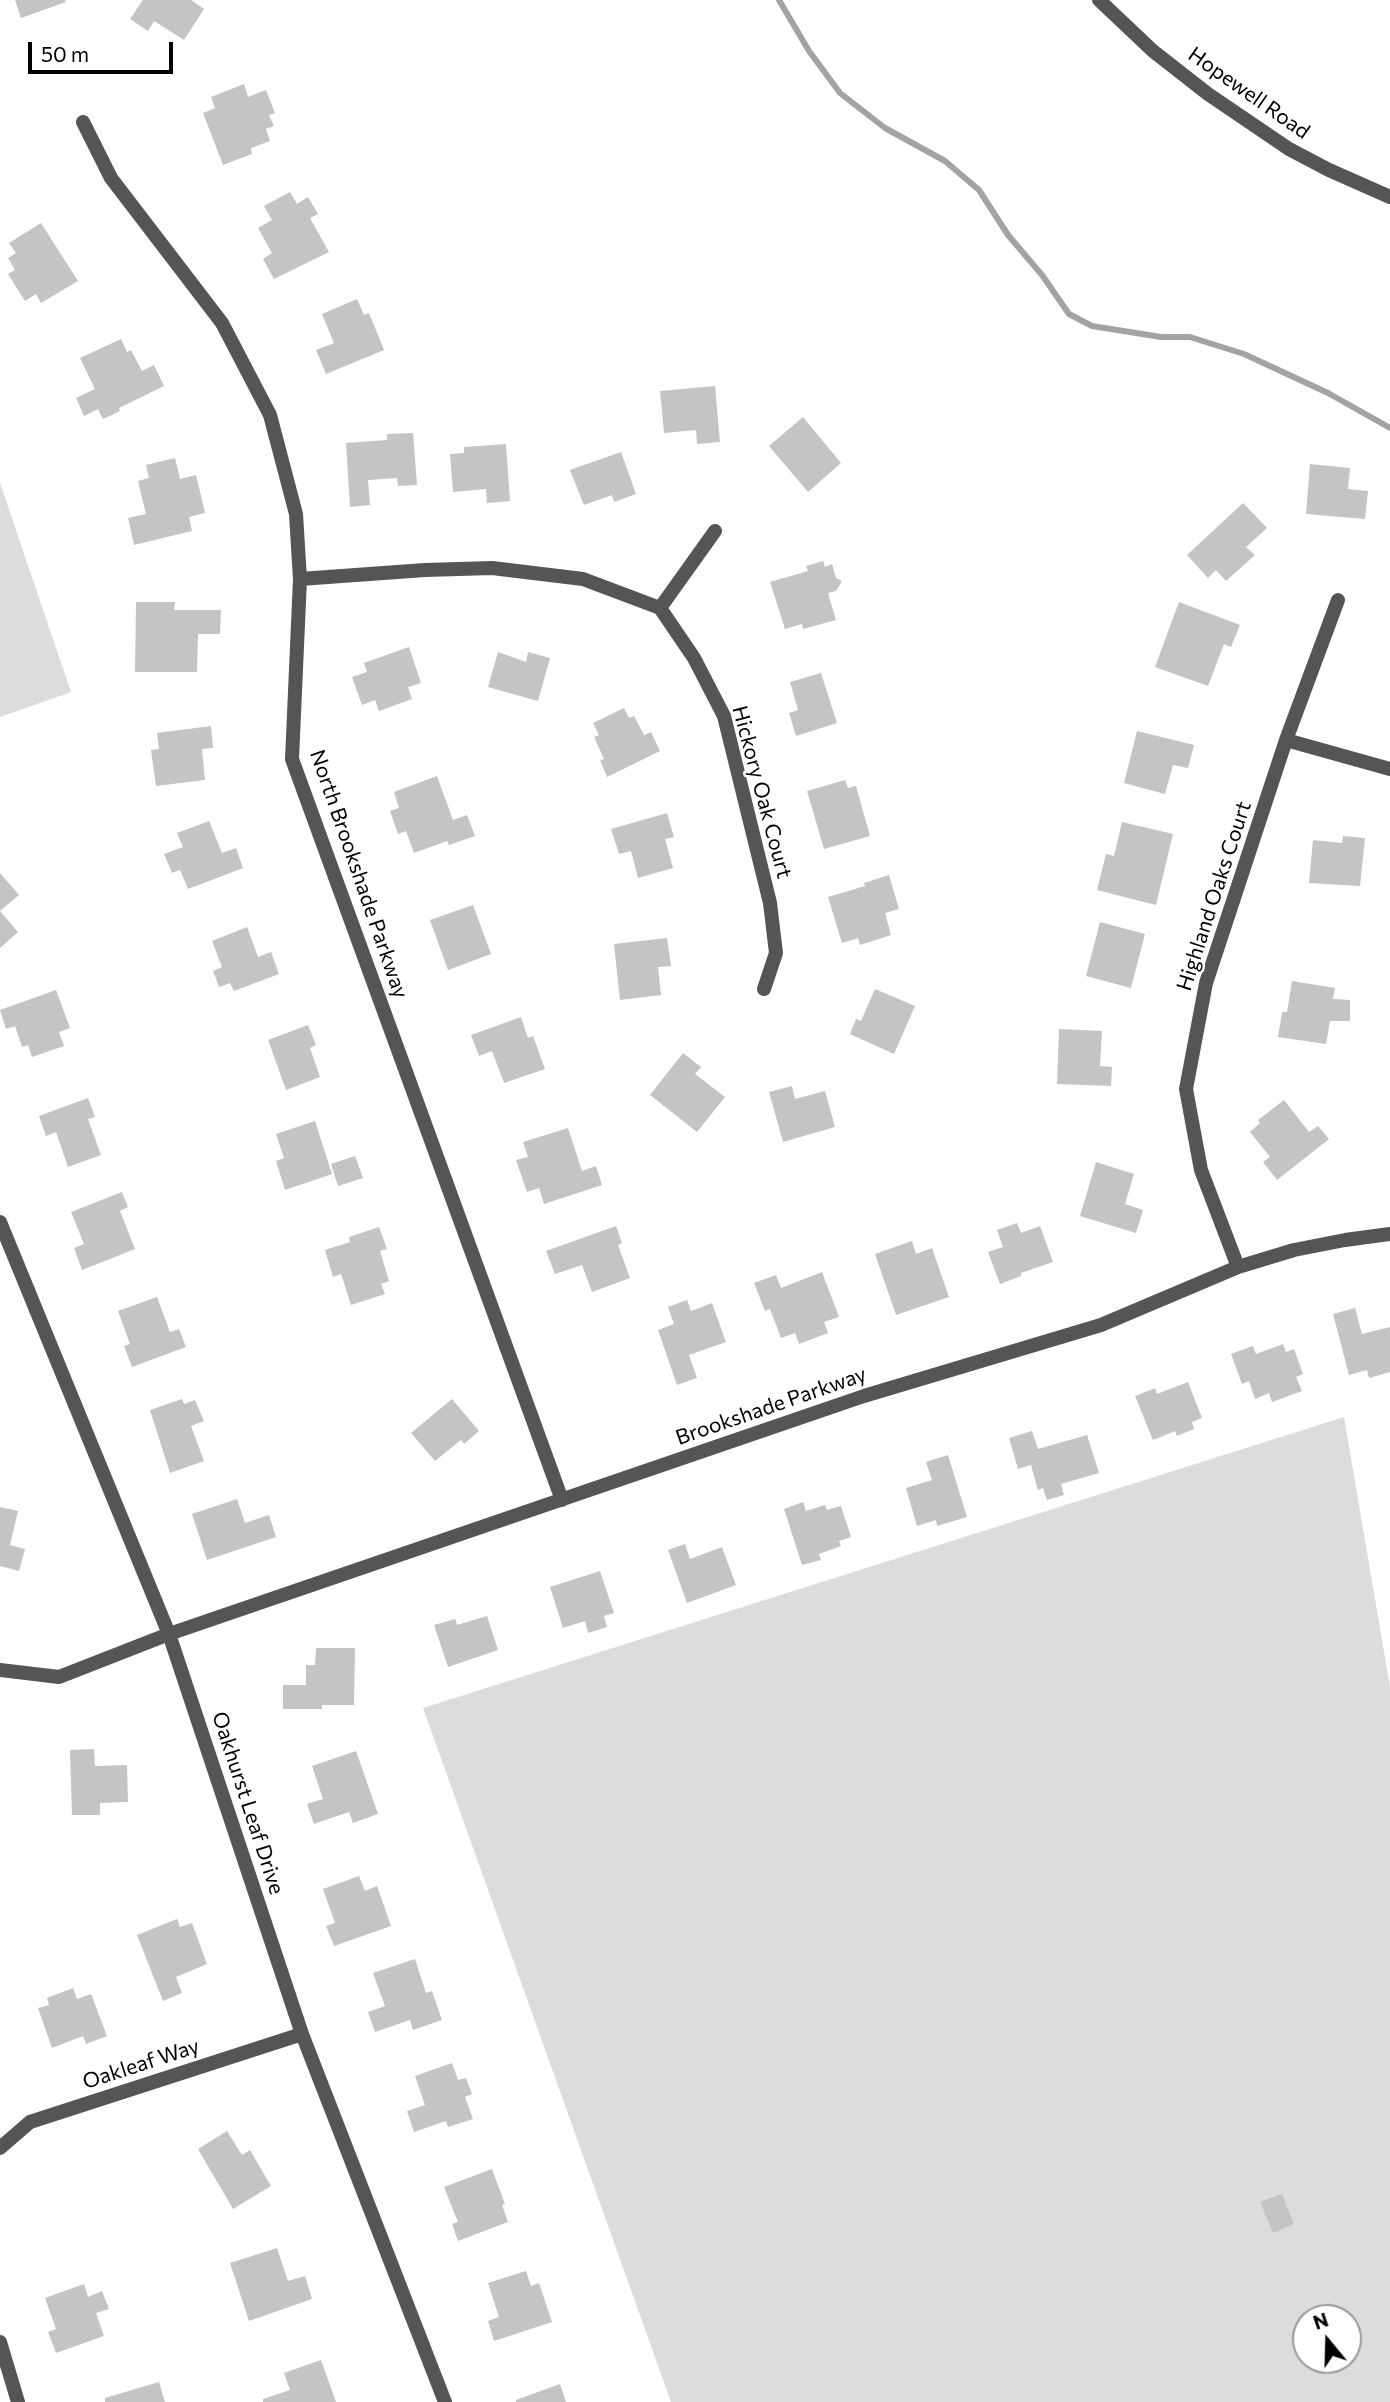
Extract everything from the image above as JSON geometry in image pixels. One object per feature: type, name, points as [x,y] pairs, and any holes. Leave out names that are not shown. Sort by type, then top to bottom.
[{"type":"street","name":"Hopewell Road","points":[[1099,0],[1153,51],[1289,149],[1390,197]]},
{"type":"street","name":"North Brookshade Parkway","points":[[83,122],[111,178],[222,323],[270,415],[296,514],[300,579],[292,759],[562,1500]]},
{"type":"street","points":[[300,579],[492,568],[583,579],[660,608],[715,531]]},
{"type":"street","name":"Highland Oaks Court","points":[[1238,1267],[1201,1170],[1186,1089],[1206,983],[1286,740],[1338,600]]},
{"type":"street","name":"Hickory Oak Court","points":[[660,608],[694,658],[724,716],[770,903],[776,953],[765,989]]},
{"type":"street","points":[[1286,740],[1390,769]]},
{"type":"street","name":"Oakhurst Leaf Drive","points":[[0,1222],[169,1634],[302,2034],[445,2402]]},
{"type":"street","name":"Brookshade Parkway","points":[[0,1670],[59,1677],[169,1634],[864,1396],[1101,1325],[1238,1267],[1294,1250],[1390,1234]]},
{"type":"street","name":"Oakleaf Way","points":[[0,2148],[30,2122],[302,2034]]},
{"type":"street","points":[[0,2342],[18,2402]]},
{"type":"shaded area","points":[[0,483],[71,692],[0,717]]},
{"type":"shaded area","points":[[1344,1417],[1390,1687],[1390,2402],[671,2402],[423,1708]]},
{"type":"building","points":[[15,0],[65,0],[66,2],[21,18]]},
{"type":"building","points":[[143,0],[191,0],[204,9],[184,40],[154,21],[148,31],[130,19]]},
{"type":"building","points":[[244,84],[248,97],[266,90],[275,113],[269,115],[274,126],[266,129],[270,141],[251,148],[252,154],[223,165],[203,113],[215,108],[211,97]]},
{"type":"building","points":[[290,192],[297,204],[308,197],[318,214],[310,218],[329,252],[274,279],[263,259],[272,253],[258,228],[272,220],[264,206]]},
{"type":"building","points":[[41,223],[78,281],[41,303],[36,294],[25,301],[8,274],[15,270],[8,258],[16,253],[9,243]]},
{"type":"building","points":[[357,299],[364,315],[369,313],[384,350],[326,374],[316,350],[334,343],[322,314]]},
{"type":"building","points":[[121,339],[127,352],[131,350],[142,371],[154,365],[164,386],[103,419],[98,409],[84,416],[76,398],[95,389],[80,358]]},
{"type":"building","points":[[715,386],[720,442],[697,444],[696,430],[664,433],[660,391]]},
{"type":"building","points":[[803,417],[841,463],[808,492],[769,446]]},
{"type":"building","points":[[413,433],[417,485],[398,486],[397,478],[368,480],[370,505],[350,507],[346,443],[387,440],[387,434]]},
{"type":"building","points":[[506,444],[510,501],[487,503],[486,489],[453,492],[450,454],[464,453],[464,447]]},
{"type":"building","points":[[621,452],[636,494],[614,502],[612,495],[584,505],[570,470]]},
{"type":"building","points":[[175,458],[180,479],[196,475],[205,513],[189,517],[192,531],[134,545],[128,518],[146,514],[138,481],[149,478],[146,465]]},
{"type":"building","points":[[1310,464],[1350,468],[1348,489],[1368,491],[1365,519],[1306,514]]},
{"type":"building","points":[[1243,503],[1267,528],[1246,547],[1255,555],[1226,581],[1216,570],[1208,578],[1187,555]]},
{"type":"building","points":[[823,561],[825,567],[832,564],[836,578],[842,581],[836,591],[828,593],[836,620],[803,629],[802,624],[785,629],[770,582],[808,571],[806,566]]},
{"type":"building","points":[[136,602],[175,602],[174,610],[221,610],[220,634],[198,634],[197,672],[135,672]]},
{"type":"building","points":[[1179,602],[1240,625],[1231,647],[1224,644],[1208,686],[1155,667]]},
{"type":"building","points":[[409,647],[421,683],[408,687],[412,699],[379,711],[375,700],[362,705],[352,677],[367,672],[364,663]]},
{"type":"building","points":[[498,652],[526,662],[528,652],[550,658],[538,701],[488,687]]},
{"type":"building","points":[[821,673],[837,723],[796,736],[789,713],[798,710],[790,682]]},
{"type":"building","points":[[624,708],[629,718],[634,716],[644,735],[651,732],[660,751],[607,777],[600,760],[604,759],[594,737],[599,735],[593,723]]},
{"type":"building","points":[[211,726],[213,748],[202,749],[205,780],[156,786],[151,750],[159,749],[157,733]]},
{"type":"building","points":[[1137,731],[1194,745],[1188,768],[1173,765],[1165,794],[1124,783]]},
{"type":"building","points":[[437,776],[453,820],[467,815],[475,836],[449,845],[447,841],[414,853],[406,831],[398,834],[390,811],[399,808],[394,792]]},
{"type":"building","points":[[845,780],[848,788],[856,786],[870,836],[824,849],[807,791]]},
{"type":"building","points":[[667,813],[674,837],[665,839],[673,868],[638,878],[631,851],[619,854],[611,829]]},
{"type":"building","points":[[209,821],[222,853],[236,848],[243,868],[188,889],[180,870],[172,873],[164,854],[183,847],[177,833]]},
{"type":"building","points":[[1122,822],[1173,834],[1156,905],[1097,890],[1106,854],[1114,856]]},
{"type":"building","points":[[1343,836],[1365,838],[1360,886],[1309,883],[1313,840],[1342,843]]},
{"type":"building","points":[[0,873],[19,895],[0,911]]},
{"type":"building","points":[[889,875],[899,909],[885,913],[891,935],[860,945],[858,938],[842,943],[828,897],[865,886],[864,883]]},
{"type":"building","points":[[473,905],[491,954],[448,970],[430,920]]},
{"type":"building","points":[[0,911],[18,932],[0,948]]},
{"type":"building","points":[[1100,922],[1145,934],[1131,988],[1086,976]]},
{"type":"building","points":[[247,927],[258,957],[271,952],[279,974],[234,991],[230,983],[219,987],[213,971],[222,967],[212,941]]},
{"type":"building","points":[[667,938],[671,966],[658,967],[661,995],[620,1000],[614,944]]},
{"type":"building","points":[[1292,981],[1335,988],[1333,999],[1350,1000],[1350,1021],[1330,1021],[1326,1044],[1278,1037],[1282,1012],[1287,1012]]},
{"type":"building","points":[[875,989],[915,1006],[894,1054],[850,1034],[856,1019],[861,1021]]},
{"type":"building","points":[[56,990],[70,1028],[59,1032],[64,1046],[32,1057],[28,1045],[22,1047],[15,1026],[6,1029],[0,1010]]},
{"type":"building","points":[[521,1017],[528,1038],[533,1036],[545,1069],[504,1083],[492,1051],[479,1056],[471,1035]]},
{"type":"building","points":[[308,1025],[316,1045],[310,1048],[320,1077],[286,1090],[268,1040]]},
{"type":"building","points":[[1059,1029],[1102,1031],[1100,1066],[1112,1067],[1111,1086],[1057,1084]]},
{"type":"building","points":[[683,1053],[701,1067],[695,1074],[725,1097],[697,1132],[650,1095]]},
{"type":"building","points":[[792,1086],[795,1099],[825,1091],[835,1127],[783,1142],[769,1092]]},
{"type":"building","points":[[88,1098],[95,1117],[88,1119],[101,1155],[68,1167],[56,1132],[46,1136],[39,1116]]},
{"type":"building","points":[[1284,1100],[1309,1132],[1318,1126],[1329,1139],[1277,1180],[1263,1162],[1270,1157],[1250,1132],[1260,1123],[1258,1120]]},
{"type":"building","points":[[315,1121],[332,1174],[285,1190],[276,1161],[284,1158],[276,1134]]},
{"type":"building","points":[[568,1128],[582,1171],[596,1166],[602,1185],[544,1204],[539,1188],[527,1192],[516,1160],[528,1157],[523,1142]]},
{"type":"building","points":[[355,1156],[363,1178],[338,1186],[331,1164]]},
{"type":"building","points":[[1096,1162],[1134,1174],[1125,1204],[1143,1210],[1136,1233],[1080,1216]]},
{"type":"building","points":[[122,1192],[128,1207],[120,1211],[135,1249],[82,1270],[74,1248],[84,1244],[71,1212]]},
{"type":"building","points":[[1017,1223],[1021,1233],[1040,1226],[1053,1262],[1021,1273],[1021,1276],[1000,1284],[988,1252],[1003,1247],[997,1230]]},
{"type":"building","points":[[616,1226],[622,1243],[618,1245],[630,1278],[592,1292],[582,1265],[555,1274],[546,1251]]},
{"type":"building","points":[[379,1227],[387,1249],[380,1251],[389,1281],[381,1284],[385,1294],[351,1305],[341,1274],[333,1277],[325,1250],[350,1242],[349,1237]]},
{"type":"building","points":[[912,1241],[916,1254],[932,1248],[949,1297],[896,1315],[875,1254]]},
{"type":"building","points":[[822,1272],[839,1317],[824,1322],[828,1333],[799,1344],[795,1333],[781,1338],[770,1309],[765,1311],[754,1283],[776,1275],[781,1288]]},
{"type":"building","points":[[157,1297],[170,1332],[179,1329],[186,1347],[132,1367],[124,1346],[130,1344],[118,1311]]},
{"type":"building","points":[[687,1300],[691,1311],[712,1303],[726,1342],[689,1355],[697,1378],[677,1385],[658,1330],[674,1324],[668,1307]]},
{"type":"building","points":[[1355,1308],[1362,1334],[1390,1327],[1390,1372],[1369,1378],[1367,1370],[1349,1375],[1333,1314]]},
{"type":"building","points":[[1283,1344],[1286,1352],[1294,1349],[1303,1374],[1296,1377],[1302,1391],[1272,1402],[1269,1393],[1255,1399],[1249,1381],[1242,1384],[1231,1354],[1253,1346],[1256,1354]]},
{"type":"building","points":[[1188,1382],[1202,1418],[1192,1422],[1194,1429],[1177,1436],[1175,1431],[1153,1440],[1135,1396],[1155,1388],[1157,1394]]},
{"type":"building","points":[[182,1399],[184,1404],[195,1400],[204,1421],[191,1426],[204,1461],[170,1473],[150,1410]]},
{"type":"building","points":[[452,1399],[479,1431],[464,1444],[461,1440],[435,1461],[411,1433]]},
{"type":"building","points":[[1032,1431],[1038,1449],[1087,1435],[1099,1473],[1061,1484],[1064,1495],[1047,1500],[1043,1488],[1038,1490],[1031,1465],[1018,1469],[1009,1438]]},
{"type":"building","points":[[948,1455],[967,1517],[937,1526],[936,1520],[917,1526],[906,1488],[932,1480],[926,1462]]},
{"type":"building","points":[[237,1499],[245,1523],[269,1515],[276,1537],[207,1560],[192,1514]]},
{"type":"building","points":[[803,1502],[806,1511],[825,1505],[827,1510],[841,1506],[851,1537],[839,1541],[841,1546],[819,1554],[821,1560],[802,1565],[784,1509]]},
{"type":"building","points":[[0,1507],[18,1511],[10,1545],[25,1549],[19,1571],[0,1566]]},
{"type":"building","points":[[685,1544],[690,1559],[722,1547],[736,1585],[687,1603],[668,1550]]},
{"type":"building","points":[[600,1571],[614,1613],[604,1616],[607,1627],[588,1633],[585,1621],[563,1628],[550,1587]]},
{"type":"building","points":[[487,1616],[498,1650],[448,1667],[434,1625],[455,1619],[457,1625]]},
{"type":"building","points":[[316,1648],[355,1648],[354,1705],[322,1705],[322,1709],[283,1709],[283,1685],[306,1685],[306,1665],[315,1665]]},
{"type":"building","points":[[94,1749],[95,1766],[127,1765],[128,1802],[100,1803],[100,1815],[72,1815],[70,1750]]},
{"type":"building","points":[[356,1751],[378,1814],[353,1823],[349,1812],[314,1824],[307,1804],[323,1799],[312,1766]]},
{"type":"building","points":[[359,1876],[365,1891],[377,1886],[391,1926],[334,1946],[326,1926],[335,1923],[323,1889]]},
{"type":"building","points":[[177,1919],[180,1927],[192,1923],[207,1964],[176,1977],[182,1993],[163,2001],[137,1935]]},
{"type":"building","points":[[415,1959],[426,1993],[432,1991],[442,2020],[413,2030],[410,2020],[375,2032],[368,2012],[385,2006],[373,1973]]},
{"type":"building","points":[[73,1988],[77,1999],[91,1994],[107,2036],[86,2044],[83,2036],[52,2048],[38,2008],[49,2005],[47,1998]]},
{"type":"building","points":[[452,2063],[458,2080],[466,2078],[472,2094],[465,2097],[473,2119],[448,2127],[446,2121],[414,2132],[407,2111],[425,2105],[415,2076]]},
{"type":"building","points":[[227,2131],[242,2155],[250,2150],[271,2186],[233,2209],[198,2149]]},
{"type":"building","points":[[492,2169],[505,2204],[502,2205],[508,2222],[458,2241],[452,2224],[458,2222],[444,2187]]},
{"type":"building","points":[[1282,2194],[1294,2224],[1273,2233],[1260,2202]]},
{"type":"building","points":[[277,2248],[288,2281],[305,2276],[312,2299],[249,2321],[230,2263]]},
{"type":"building","points":[[526,2271],[531,2286],[539,2283],[552,2322],[494,2341],[488,2321],[499,2317],[488,2283]]},
{"type":"building","points":[[84,2284],[88,2297],[102,2291],[109,2309],[96,2313],[104,2336],[56,2353],[48,2332],[56,2329],[45,2298]]},
{"type":"building","points":[[321,2360],[336,2402],[263,2402],[263,2399],[290,2390],[284,2373]]},
{"type":"building","points":[[159,2382],[165,2402],[105,2402],[105,2398]]},
{"type":"building","points":[[560,2384],[566,2402],[516,2402],[516,2400]]},
{"type":"waterway","points":[[779,0],[809,51],[840,93],[885,128],[945,161],[979,190],[1008,235],[1042,275],[1069,314],[1092,326],[1161,337],[1190,337],[1244,354],[1328,393],[1390,428]]}]
